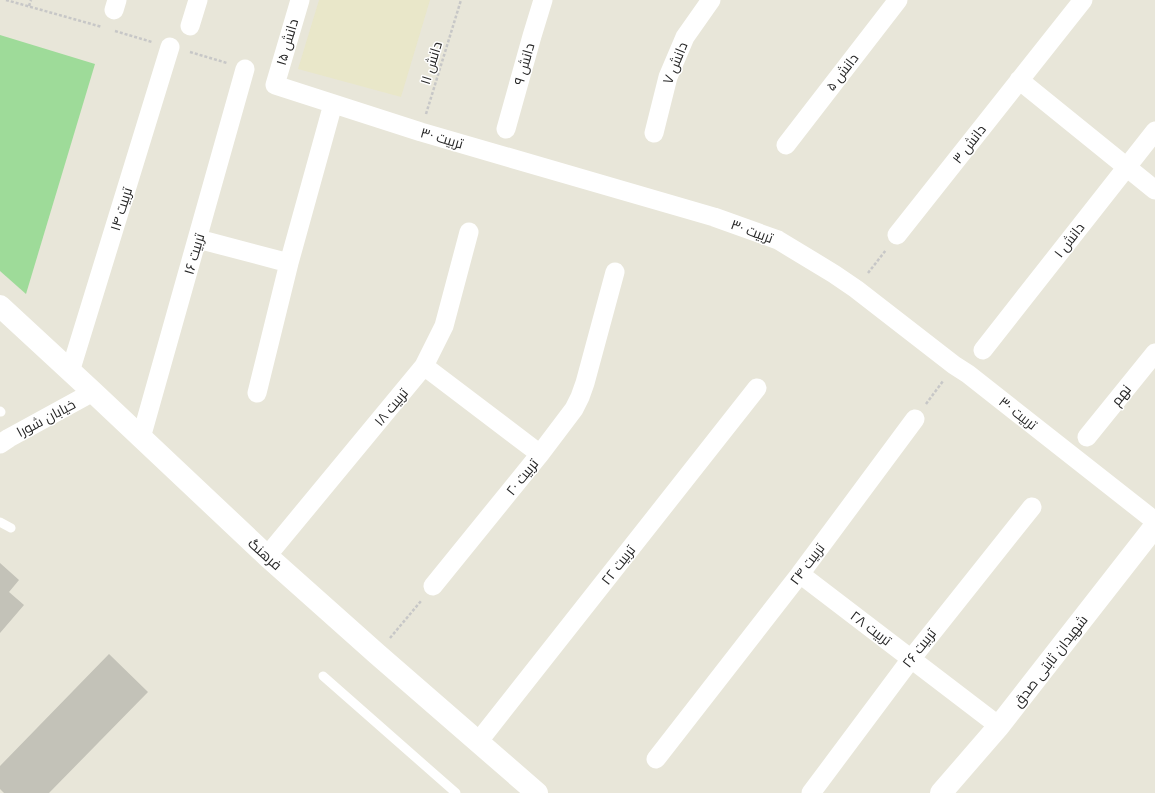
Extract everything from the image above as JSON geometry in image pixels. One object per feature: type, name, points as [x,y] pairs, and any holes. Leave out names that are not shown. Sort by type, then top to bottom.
[{"type":"main road","name":"فرهنگ","points":[[0,306],[267,556],[537,793]]},
{"type":"main road","name":"شهیدان ثابتی صدق","points":[[941,793],[999,726],[1155,526]]},
{"type":"street","points":[[190,26],[198,0]]},
{"type":"street","name":"دانش ۱۵","points":[[275,85],[300,0]]},
{"type":"street","name":"دانش ۹","points":[[506,129],[532,36],[544,0]]},
{"type":"street","name":"دانش ۷","points":[[654,133],[668,77],[685,37],[711,0]]},
{"type":"street","name":"دانش ۵","points":[[786,145],[898,0]]},
{"type":"street","name":"دانش ۳","points":[[897,235],[1083,0]]},
{"type":"street","name":"تربیت ۱۴","points":[[70,372],[170,47]]},
{"type":"street","name":"تربیت ۱۶","points":[[141,438],[245,68]]},
{"type":"street","points":[[1019,80],[1155,190]]},
{"type":"street","name":"تربیت ۳۰","points":[[275,85],[421,132],[714,217],[778,240],[856,289],[954,365],[975,378],[1155,521]]},
{"type":"street","points":[[256,393],[289,263],[333,104]]},
{"type":"street","name":"دانش ۱","points":[[983,350],[1155,131]]},
{"type":"street","name":"تربیت ۱۸","points":[[267,556],[424,366],[444,326],[468,232]]},
{"type":"street","points":[[198,239],[289,263]]},
{"type":"street","name":"تربیت ۲۰","points":[[433,586],[540,454],[574,409],[585,383],[615,272]]},
{"type":"street","name":"نهم","points":[[1087,437],[1155,353]]},
{"type":"street","points":[[424,366],[540,454]]},
{"type":"street","name":"تربیت ۲۲","points":[[478,742],[758,388]]},
{"type":"street","name":"خیابان شورا","points":[[0,444],[93,392]]},
{"type":"street","name":"تربیت ۲۴","points":[[656,759],[800,574],[914,419]]},
{"type":"street","name":"تربیت ۲۶","points":[[810,793],[911,659],[1032,507]]},
{"type":"street","name":"تربیت ۲۸","points":[[800,574],[999,726]]},
{"type":"lane","points":[[0,522],[11,528]]},
{"type":"lane","points":[[323,676],[456,793]]},
{"type":"path","points":[[6,0],[104,28]]},
{"type":"path","points":[[29,6],[31,0]]},
{"type":"path","name":"دانش ۱۱","points":[[421,132],[461,0]]},
{"type":"path","points":[[111,30],[245,68]]},
{"type":"path","points":[[856,289],[897,235]]},
{"type":"path","points":[[914,419],[954,365]]},
{"type":"path","points":[[377,654],[433,586]]},
{"type":"shaded area","points":[[319,0],[430,0],[401,97],[298,69]]},
{"type":"green space","points":[[0,35],[95,64],[26,294],[0,271]]},
{"type":"building","points":[[0,563],[19,580],[9,592],[24,605],[0,633]]},
{"type":"building","points":[[109,654],[148,692],[49,793],[4,793],[0,789],[0,766]]}]
